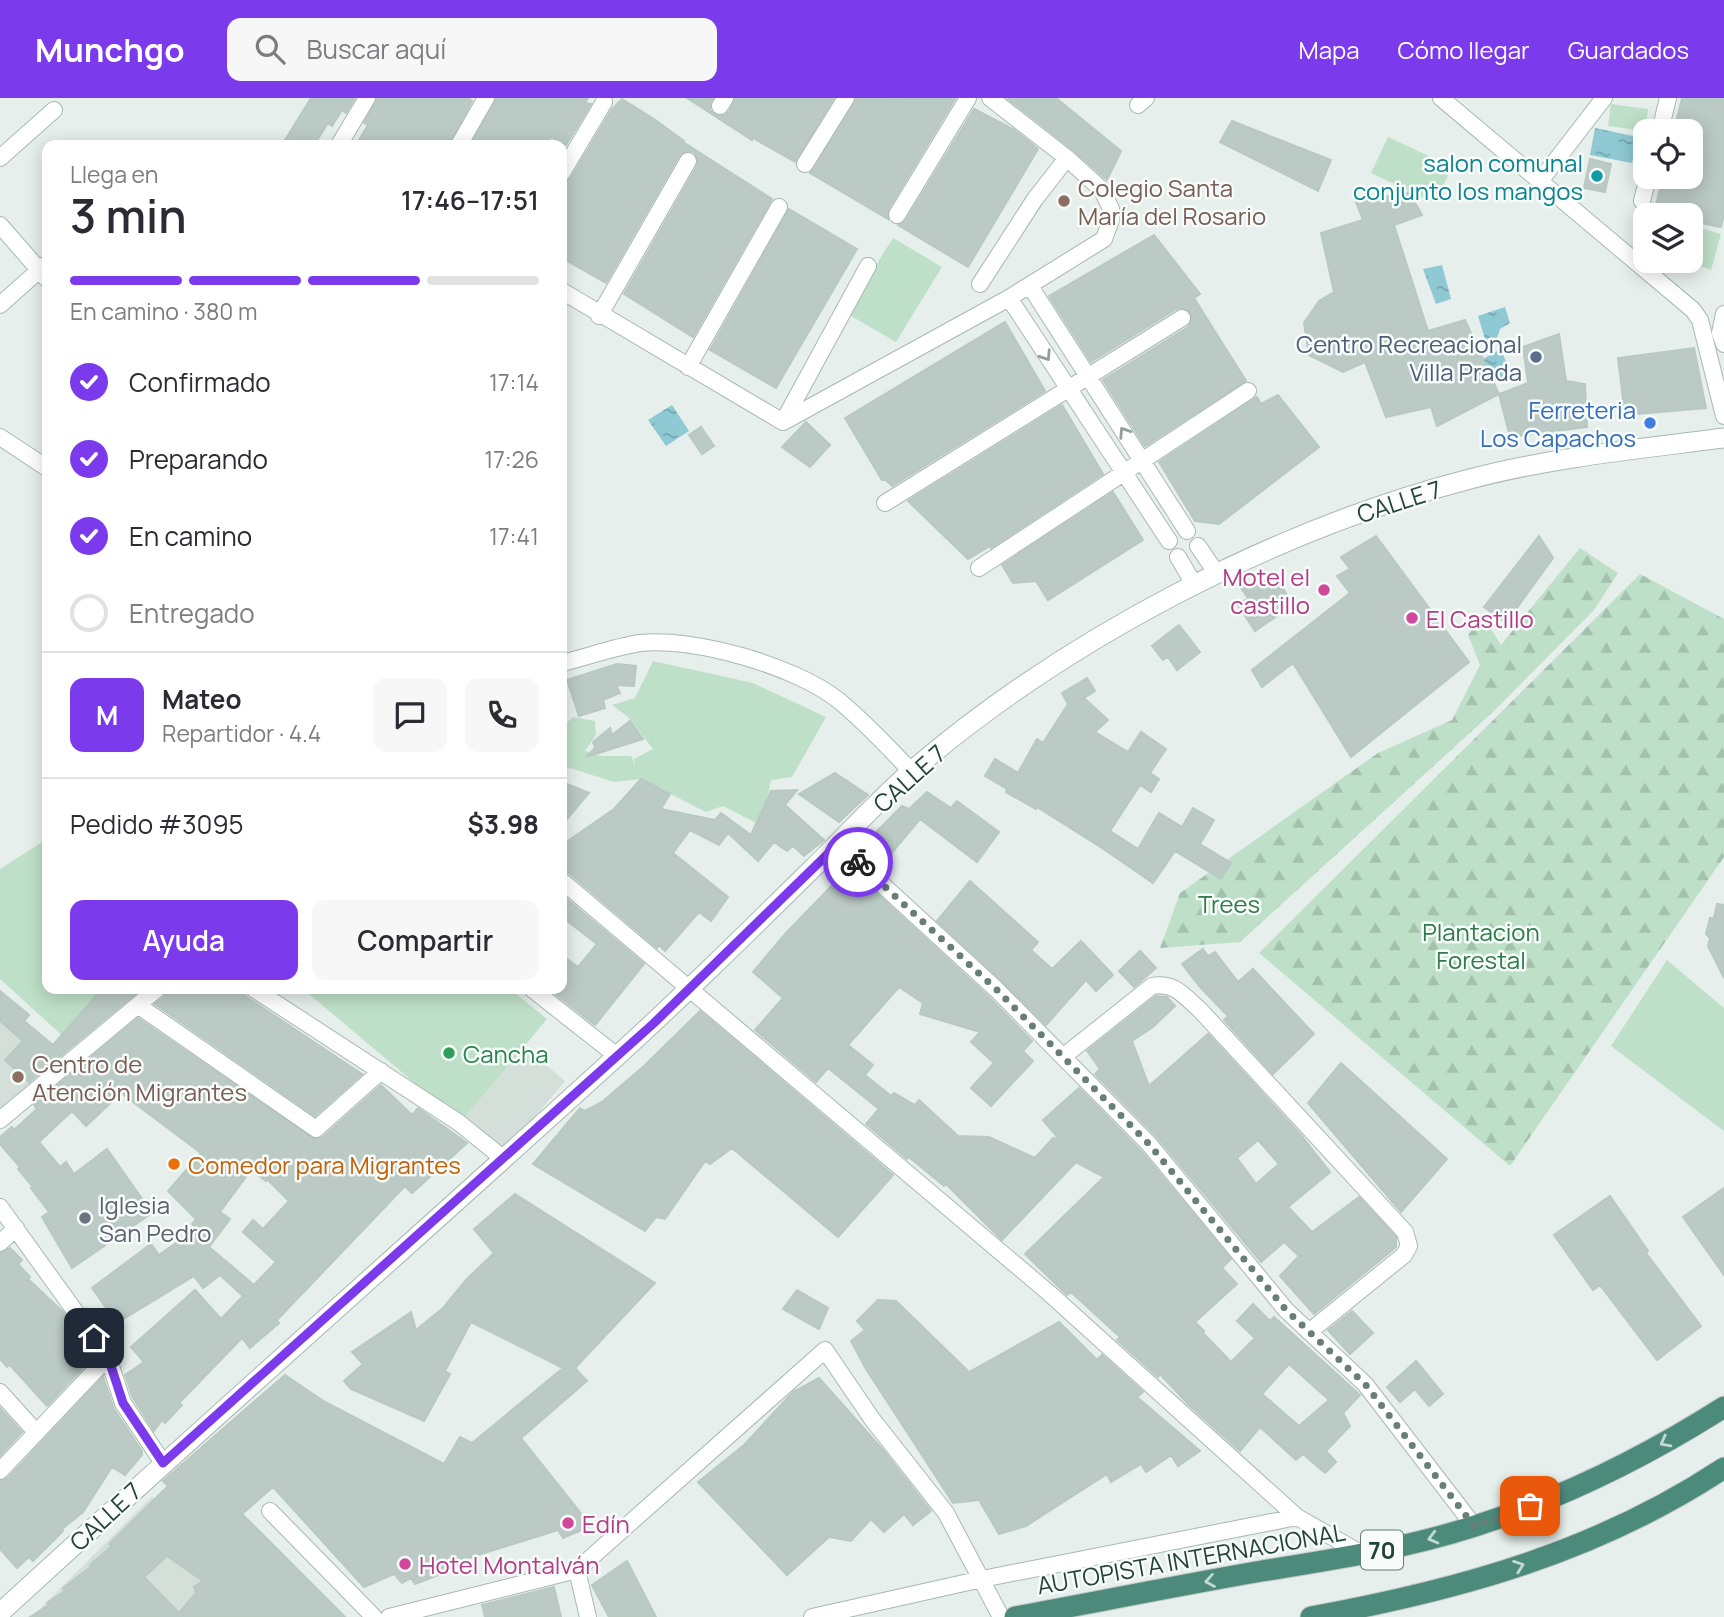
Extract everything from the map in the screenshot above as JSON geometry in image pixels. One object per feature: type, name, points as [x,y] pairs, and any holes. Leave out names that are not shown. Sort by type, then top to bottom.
[{"type":"highway","name":"AUTOPISTA INTERNACIONAL","points":[[1015,1617],[1362,1554],[1474,1526],[1549,1499],[1671,1439],[1724,1407]]},
{"type":"highway","name":"70","points":[[1311,1617],[1440,1591],[1548,1556],[1639,1517],[1692,1489],[1724,1468]]},
{"type":"street","points":[[342,140],[367,98]]},
{"type":"street","points":[[461,140],[486,98]]},
{"type":"street","points":[[805,164],[846,98]]},
{"type":"street","points":[[897,215],[968,98]]},
{"type":"street","points":[[783,422],[1009,298],[1104,239],[1111,220],[1109,201],[1102,190],[1067,158],[990,98]]},
{"type":"street","points":[[1441,98],[1693,310],[1700,320],[1724,416]]},
{"type":"street","points":[[1540,181],[1604,98]]},
{"type":"street","points":[[1663,119],[1668,98]]},
{"type":"street","points":[[567,165],[604,102]]},
{"type":"street","points":[[0,158],[54,110]]},
{"type":"street","points":[[980,284],[1035,199],[1067,158]]},
{"type":"street","points":[[599,316],[688,161]]},
{"type":"street","points":[[1642,201],[1645,189]]},
{"type":"street","points":[[688,368],[779,207]]},
{"type":"street","points":[[0,225],[42,268]]},
{"type":"street","points":[[783,422],[868,266]]},
{"type":"street","points":[[0,305],[42,273]]},
{"type":"street","points":[[1030,286],[1187,531]]},
{"type":"street","points":[[567,294],[599,316],[783,422]]},
{"type":"street","points":[[1009,298],[1169,541]]},
{"type":"street","points":[[1724,314],[1720,333],[1724,344]]},
{"type":"street","points":[[886,503],[1182,318]]},
{"type":"street","points":[[979,568],[1248,391]]},
{"type":"street","points":[[0,437],[42,465]]},
{"type":"street","name":"CALLE 7","points":[[0,1613],[690,989],[911,771],[995,707],[1059,663],[1141,614],[1217,574],[1270,548],[1376,506],[1470,479],[1563,459],[1724,438]]},
{"type":"street","points":[[1198,546],[1217,574]]},
{"type":"street","points":[[1178,557],[1195,586]]},
{"type":"street","points":[[567,662],[639,643],[673,643],[715,648],[794,675],[836,699],[911,771]]},
{"type":"street","points":[[844,838],[1149,1144],[1286,1310],[1365,1384],[1474,1526]]},
{"type":"street","points":[[567,885],[1049,1293],[1297,1517],[1362,1554]]},
{"type":"street","points":[[1064,1056],[1152,986],[1164,984],[1176,989],[1200,1010],[1405,1232],[1409,1246],[1404,1255],[1309,1332]]},
{"type":"street","points":[[0,1120],[152,994]]},
{"type":"street","points":[[262,994],[458,1122],[504,1159]]},
{"type":"street","points":[[538,994],[617,1056]]},
{"type":"street","points":[[139,1006],[316,1129],[381,1071]]},
{"type":"street","points":[[0,1207],[108,1357],[123,1403],[163,1463]]},
{"type":"street","points":[[0,1242],[16,1228]]},
{"type":"street","points":[[389,1617],[577,1570],[825,1350],[872,1419],[946,1513],[1001,1617]]},
{"type":"street","points":[[0,1471],[108,1357]]},
{"type":"street","points":[[0,1392],[36,1432]]},
{"type":"street","points":[[270,1511],[374,1617]]},
{"type":"street","points":[[812,1617],[982,1579],[1297,1517]]},
{"type":"street","points":[[577,1570],[588,1617]]},
{"type":"shaded area","name":"Centro de Atención Migrantes","points":[[0,1001],[62,1052],[12,1101],[0,1108]]},
{"type":"shaded area","points":[[524,1046],[565,1081],[502,1156],[461,1122]]},
{"type":"shaded area","points":[[152,1496],[238,1617],[32,1617]]},
{"type":"green space","points":[[1611,104],[1648,109],[1647,119],[1633,119],[1633,129],[1608,126]]},
{"type":"green space","points":[[1388,137],[1452,167],[1435,203],[1371,173]]},
{"type":"green space","points":[[1703,229],[1721,234],[1711,270],[1703,267]]},
{"type":"green space","points":[[893,238],[942,267],[896,342],[846,313]]},
{"type":"green space","name":"Trees","points":[[1580,548],[1618,573],[1594,610],[1494,711],[1240,942],[1160,948],[1180,893],[1378,753],[1452,720],[1480,665],[1468,635],[1483,616],[1501,645]]},
{"type":"green space","name":"Plantacion Forestal","points":[[1640,574],[1724,619],[1724,857],[1510,1166],[1259,953]]},
{"type":"green space","points":[[653,661],[753,683],[826,717],[792,777],[771,780],[762,826],[723,806],[706,812],[641,779],[614,782],[567,769],[567,722],[573,717],[595,721],[596,735],[585,751],[601,756],[631,756],[635,765],[634,759],[653,749],[628,717],[612,705],[635,698]]},
{"type":"green space","points":[[42,842],[42,994],[116,994],[66,1039],[0,979],[0,869]]},
{"type":"green space","points":[[1667,960],[1724,1008],[1724,1131],[1611,1046]]},
{"type":"green space","name":"Cancha","points":[[309,994],[516,994],[547,1019],[461,1122]]},
{"type":"water","points":[[1595,128],[1633,136],[1632,163],[1590,155]]},
{"type":"water","points":[[1442,265],[1451,299],[1436,304],[1423,269]]},
{"type":"water","points":[[1505,307],[1510,323],[1500,329],[1496,342],[1485,339],[1478,316]]},
{"type":"water","points":[[1501,349],[1511,375],[1494,382],[1483,359]]},
{"type":"water","points":[[672,405],[689,431],[666,446],[648,420]]},
{"type":"building","points":[[311,98],[355,98],[346,113],[342,110],[332,126],[328,123],[317,140],[285,140]]},
{"type":"building","points":[[377,98],[468,98],[472,101],[452,140],[359,140],[368,125],[364,123]]},
{"type":"building","points":[[496,98],[588,98],[585,103],[591,104],[567,143],[567,140],[551,137],[550,140],[474,140]]},
{"type":"building","points":[[687,98],[713,98],[710,110],[720,116],[729,112],[735,98],[834,98],[795,162],[753,138],[752,140]]},
{"type":"building","points":[[856,98],[955,99],[888,210],[888,219],[810,173]]},
{"type":"building","points":[[1007,98],[1056,98],[1121,151],[1107,180],[1073,150]]},
{"type":"building","points":[[1682,98],[1724,98],[1724,214],[1721,227],[1703,224],[1703,203],[1656,203],[1660,189],[1703,189],[1703,119],[1677,119]]},
{"type":"building","points":[[622,99],[772,199],[693,337],[624,294],[697,166],[698,160],[694,152],[687,151],[679,156],[606,283],[567,261],[567,180],[571,178],[612,109]]},
{"type":"building","points":[[974,109],[1013,129],[1038,149],[968,267],[898,225],[906,220]]},
{"type":"building","points":[[1232,121],[1331,160],[1318,191],[1220,142]]},
{"type":"building","name":"salon comunal conjunto los mangos","points":[[1590,159],[1611,164],[1605,192],[1584,188]]},
{"type":"building","points":[[1409,192],[1422,215],[1394,225],[1428,331],[1465,320],[1499,394],[1437,426],[1431,407],[1386,417],[1365,362],[1343,372],[1309,355],[1304,323],[1319,301],[1334,292],[1321,233],[1363,220],[1356,202]]},
{"type":"building","points":[[789,209],[857,249],[776,388],[710,350]]},
{"type":"building","points":[[1154,235],[1200,294],[1194,298],[1246,381],[1145,446],[1103,380],[1188,327],[1192,318],[1190,312],[1182,308],[1176,309],[1091,362],[1049,296]]},
{"type":"building","points":[[1005,322],[1045,391],[892,486],[882,480],[845,418]]},
{"type":"building","points":[[1559,334],[1566,381],[1585,384],[1587,427],[1510,437],[1499,394],[1528,383],[1523,347]]},
{"type":"building","points":[[1694,348],[1706,408],[1625,415],[1618,358]]},
{"type":"building","points":[[1278,395],[1319,447],[1219,524],[1195,521],[1159,462],[1257,397],[1261,404]]},
{"type":"building","points":[[1062,405],[1103,474],[991,548],[990,546],[968,559],[908,501]]},
{"type":"building","points":[[806,422],[830,445],[810,467],[782,447]]},
{"type":"building","points":[[701,427],[714,446],[702,454],[689,435]]},
{"type":"building","points":[[1113,492],[1143,540],[1048,600],[1036,581],[1013,583],[1002,565]]},
{"type":"building","name":"El Castillo","points":[[1376,536],[1469,662],[1351,757],[1293,663],[1262,687],[1252,670],[1350,593],[1337,576],[1350,569],[1341,557]]},
{"type":"building","points":[[1539,536],[1553,558],[1506,623],[1484,607]]},
{"type":"building","points":[[1276,577],[1293,605],[1255,631],[1238,605],[1248,598],[1241,588]]},
{"type":"building","points":[[1179,625],[1200,652],[1177,670],[1168,657],[1163,660],[1152,646]]},
{"type":"building","points":[[617,664],[636,666],[634,686],[616,685],[620,693],[603,700],[605,708],[579,716],[567,680]]},
{"type":"building","points":[[1087,678],[1095,691],[1084,698],[1108,720],[1095,732],[1128,752],[1141,732],[1166,749],[1150,773],[1159,779],[1151,792],[1140,785],[1110,831],[1138,849],[1159,813],[1182,827],[1193,808],[1214,820],[1200,844],[1231,863],[1221,879],[1175,851],[1153,883],[1037,807],[1036,809],[1006,792],[1007,789],[985,776],[995,759],[1018,773],[1037,739],[1043,743],[1068,704],[1062,693]]},
{"type":"building","points":[[630,721],[643,739],[586,757],[595,748],[593,742],[610,728],[612,735]]},
{"type":"building","points":[[835,773],[868,795],[839,822],[799,794]]},
{"type":"building","points":[[641,779],[670,794],[661,809],[715,820],[721,813],[751,835],[771,791],[797,790],[785,805],[824,840],[804,856],[793,846],[787,851],[774,842],[758,861],[728,833],[719,845],[690,830],[673,853],[728,897],[711,921],[699,912],[665,951],[659,945],[657,948],[567,872],[567,842],[614,809]]},
{"type":"building","points":[[567,784],[589,793],[567,819]]},
{"type":"building","points":[[927,792],[951,808],[957,801],[999,832],[977,862],[920,819],[891,854],[888,852],[885,855],[866,842],[902,806],[909,809]]},
{"type":"building","points":[[849,868],[989,997],[1032,1041],[1023,1051],[1033,1061],[991,1106],[971,1088],[994,1063],[971,1042],[980,1032],[920,1014],[923,1003],[899,987],[848,1045],[873,1065],[865,1075],[891,1096],[894,1093],[915,1105],[919,1100],[958,1136],[989,1137],[1035,1158],[1053,1138],[1059,1139],[1043,1120],[1079,1088],[1141,1151],[1231,1259],[1222,1268],[1237,1284],[1195,1322],[1203,1333],[1231,1362],[1255,1338],[1237,1321],[1253,1304],[1270,1321],[1274,1317],[1360,1395],[1343,1413],[1350,1426],[1326,1451],[1336,1462],[1325,1473],[1303,1454],[1296,1460],[1260,1427],[1240,1451],[1189,1405],[1160,1374],[1158,1377],[1117,1340],[1120,1337],[1071,1292],[1067,1295],[1025,1254],[1104,1177],[1076,1162],[1002,1240],[946,1184],[944,1186],[909,1157],[907,1159],[866,1124],[879,1109],[828,1068],[816,1082],[755,1030],[783,998],[753,972],[786,933]],"holes":[[[1289,1364],[1329,1400],[1299,1426],[1262,1394]]]},
{"type":"building","points":[[970,881],[1038,942],[1031,950],[1052,969],[1081,941],[1113,975],[1096,991],[1086,980],[1046,1025],[937,921]]},
{"type":"building","points":[[567,899],[644,964],[595,1025],[555,994],[567,994],[567,959],[578,967],[597,944],[567,921]]},
{"type":"building","points":[[1717,904],[1724,905],[1724,978],[1708,946],[1710,938],[1706,934]]},
{"type":"building","points":[[1203,949],[1208,956],[1215,952],[1238,982],[1253,969],[1314,1034],[1273,1074],[1224,1020],[1228,1016],[1182,964]]},
{"type":"building","points":[[1140,951],[1156,968],[1134,987],[1119,971]]},
{"type":"building","points":[[0,991],[29,1015],[24,1021],[53,1045],[98,994],[135,994],[29,1082],[5,1060],[23,1041],[0,1021]]},
{"type":"building","points":[[165,994],[244,994],[362,1074],[315,1116],[155,1004]]},
{"type":"building","points":[[1156,996],[1167,997],[1175,1006],[1153,1027],[1132,1041],[1149,1086],[1208,1034],[1300,1134],[1330,1172],[1288,1207],[1312,1232],[1359,1197],[1396,1237],[1396,1247],[1314,1314],[1280,1276],[1299,1256],[1284,1242],[1261,1262],[1157,1137],[1095,1074],[1100,1069],[1087,1051]],"holes":[[[1258,1140],[1279,1164],[1256,1184],[1237,1158]]]},
{"type":"building","points":[[700,1011],[893,1175],[838,1237],[732,1148],[710,1164],[705,1161],[665,1219],[656,1217],[645,1231],[533,1164],[580,1108],[585,1111],[602,1102],[644,1066]]},
{"type":"building","points":[[138,1018],[314,1139],[323,1137],[381,1085],[412,1115],[418,1108],[467,1143],[412,1193],[405,1186],[277,1320],[279,1323],[250,1348],[242,1338],[179,1403],[182,1405],[165,1423],[162,1420],[154,1431],[133,1398],[125,1375],[144,1362],[131,1347],[195,1290],[221,1319],[243,1296],[220,1275],[203,1288],[194,1276],[120,1321],[111,1306],[107,1309],[92,1288],[151,1244],[159,1255],[197,1228],[192,1224],[196,1219],[168,1191],[201,1153],[121,1093],[86,1126],[72,1111],[39,1142],[60,1167],[66,1162],[74,1174],[107,1149],[152,1213],[72,1268],[42,1217],[49,1212],[18,1169],[20,1167],[0,1144],[0,1137],[12,1127],[14,1130],[37,1109],[34,1105]],"holes":[[[251,1170],[266,1181],[267,1179],[289,1201],[263,1229],[253,1220],[243,1232],[276,1262],[254,1285],[209,1247],[230,1219],[220,1212]]]},
{"type":"building","points":[[1341,1063],[1447,1159],[1401,1212],[1308,1103]]},
{"type":"building","points":[[1724,1188],[1724,1275],[1683,1217]]},
{"type":"building","points":[[515,1194],[655,1283],[575,1368],[587,1381],[521,1438],[591,1526],[563,1538],[558,1530],[462,1560],[446,1572],[415,1584],[411,1578],[402,1583],[394,1574],[364,1587],[273,1487],[242,1514],[345,1617],[30,1617],[49,1605],[47,1603],[65,1591],[63,1588],[92,1566],[90,1565],[112,1546],[109,1544],[168,1486],[163,1481],[285,1375],[325,1402],[444,1464],[460,1437],[472,1443],[563,1368],[471,1322],[445,1371],[450,1374],[424,1421],[351,1389],[344,1381],[363,1364],[352,1352],[411,1312],[416,1330],[443,1308],[466,1280],[494,1253],[474,1229]],"holes":[[[167,1556],[203,1581],[194,1587],[196,1593],[179,1613],[144,1577]]]},
{"type":"building","points":[[1610,1196],[1648,1251],[1646,1253],[1701,1326],[1657,1360],[1600,1285],[1593,1290],[1554,1235]]},
{"type":"building","points":[[10,1248],[22,1260],[18,1264],[30,1277],[28,1279],[63,1312],[94,1356],[47,1406],[10,1365],[7,1367],[0,1359],[0,1253]]},
{"type":"building","points":[[797,1290],[828,1308],[819,1329],[783,1309]]},
{"type":"building","points":[[878,1300],[896,1301],[969,1372],[1059,1322],[1097,1360],[1102,1355],[1143,1392],[1137,1397],[1200,1451],[1178,1466],[1171,1455],[1146,1472],[1141,1464],[1111,1482],[1107,1474],[1026,1526],[999,1534],[979,1500],[953,1503],[866,1369],[851,1341],[865,1330],[857,1321]]},
{"type":"building","points":[[1352,1311],[1373,1333],[1350,1354],[1328,1330]]},
{"type":"building","points":[[1416,1361],[1443,1394],[1429,1406],[1415,1389],[1400,1402],[1387,1387]]},
{"type":"building","points":[[103,1377],[114,1409],[142,1455],[125,1475],[112,1467],[83,1512],[62,1529],[33,1561],[29,1557],[17,1568],[0,1549],[0,1481],[8,1478]]},
{"type":"building","points":[[819,1378],[883,1450],[931,1511],[913,1525],[904,1514],[884,1532],[871,1519],[851,1541],[829,1537],[787,1575],[698,1482],[744,1445],[793,1392]]},
{"type":"building","points":[[0,1408],[22,1432],[0,1456]]},
{"type":"building","points":[[627,1561],[656,1617],[609,1617],[592,1585]]},
{"type":"building","points":[[554,1587],[561,1617],[485,1617],[482,1605]]},
{"type":"way so far","points":[[858,862],[996,989],[1149,1144],[1286,1310],[1365,1384],[1474,1526],[1530,1506]]},
{"type":"place","name":"salon comunal conjunto los mangos","points":[[1597,176]]},
{"type":"place","name":"Colegio Santa María del Rosario","points":[[1064,201]]},
{"type":"place","name":"Centro Recreacional Villa Prada","points":[[1536,357]]},
{"type":"place","name":"Ferreteria Los Capachos","points":[[1650,423]]},
{"type":"place","name":"Motel el castillo","points":[[1324,590]]},
{"type":"place","name":"El Castillo","points":[[1412,618]]},
{"type":"place","name":"Cancha","points":[[449,1053]]},
{"type":"place","name":"Centro de Atención Migrantes","points":[[18,1077]]},
{"type":"place","name":"Comedor para Migrantes","points":[[174,1164]]},
{"type":"place","name":"Iglesia San Pedro","points":[[85,1218]]},
{"type":"place","name":"Edín","points":[[568,1523]]},
{"type":"place","name":"Hotel Montalván","points":[[405,1564]]},
{"type":"route","points":[[94,1338],[108,1357],[123,1403],[163,1463],[654,1023],[838,844],[858,862]]}]
